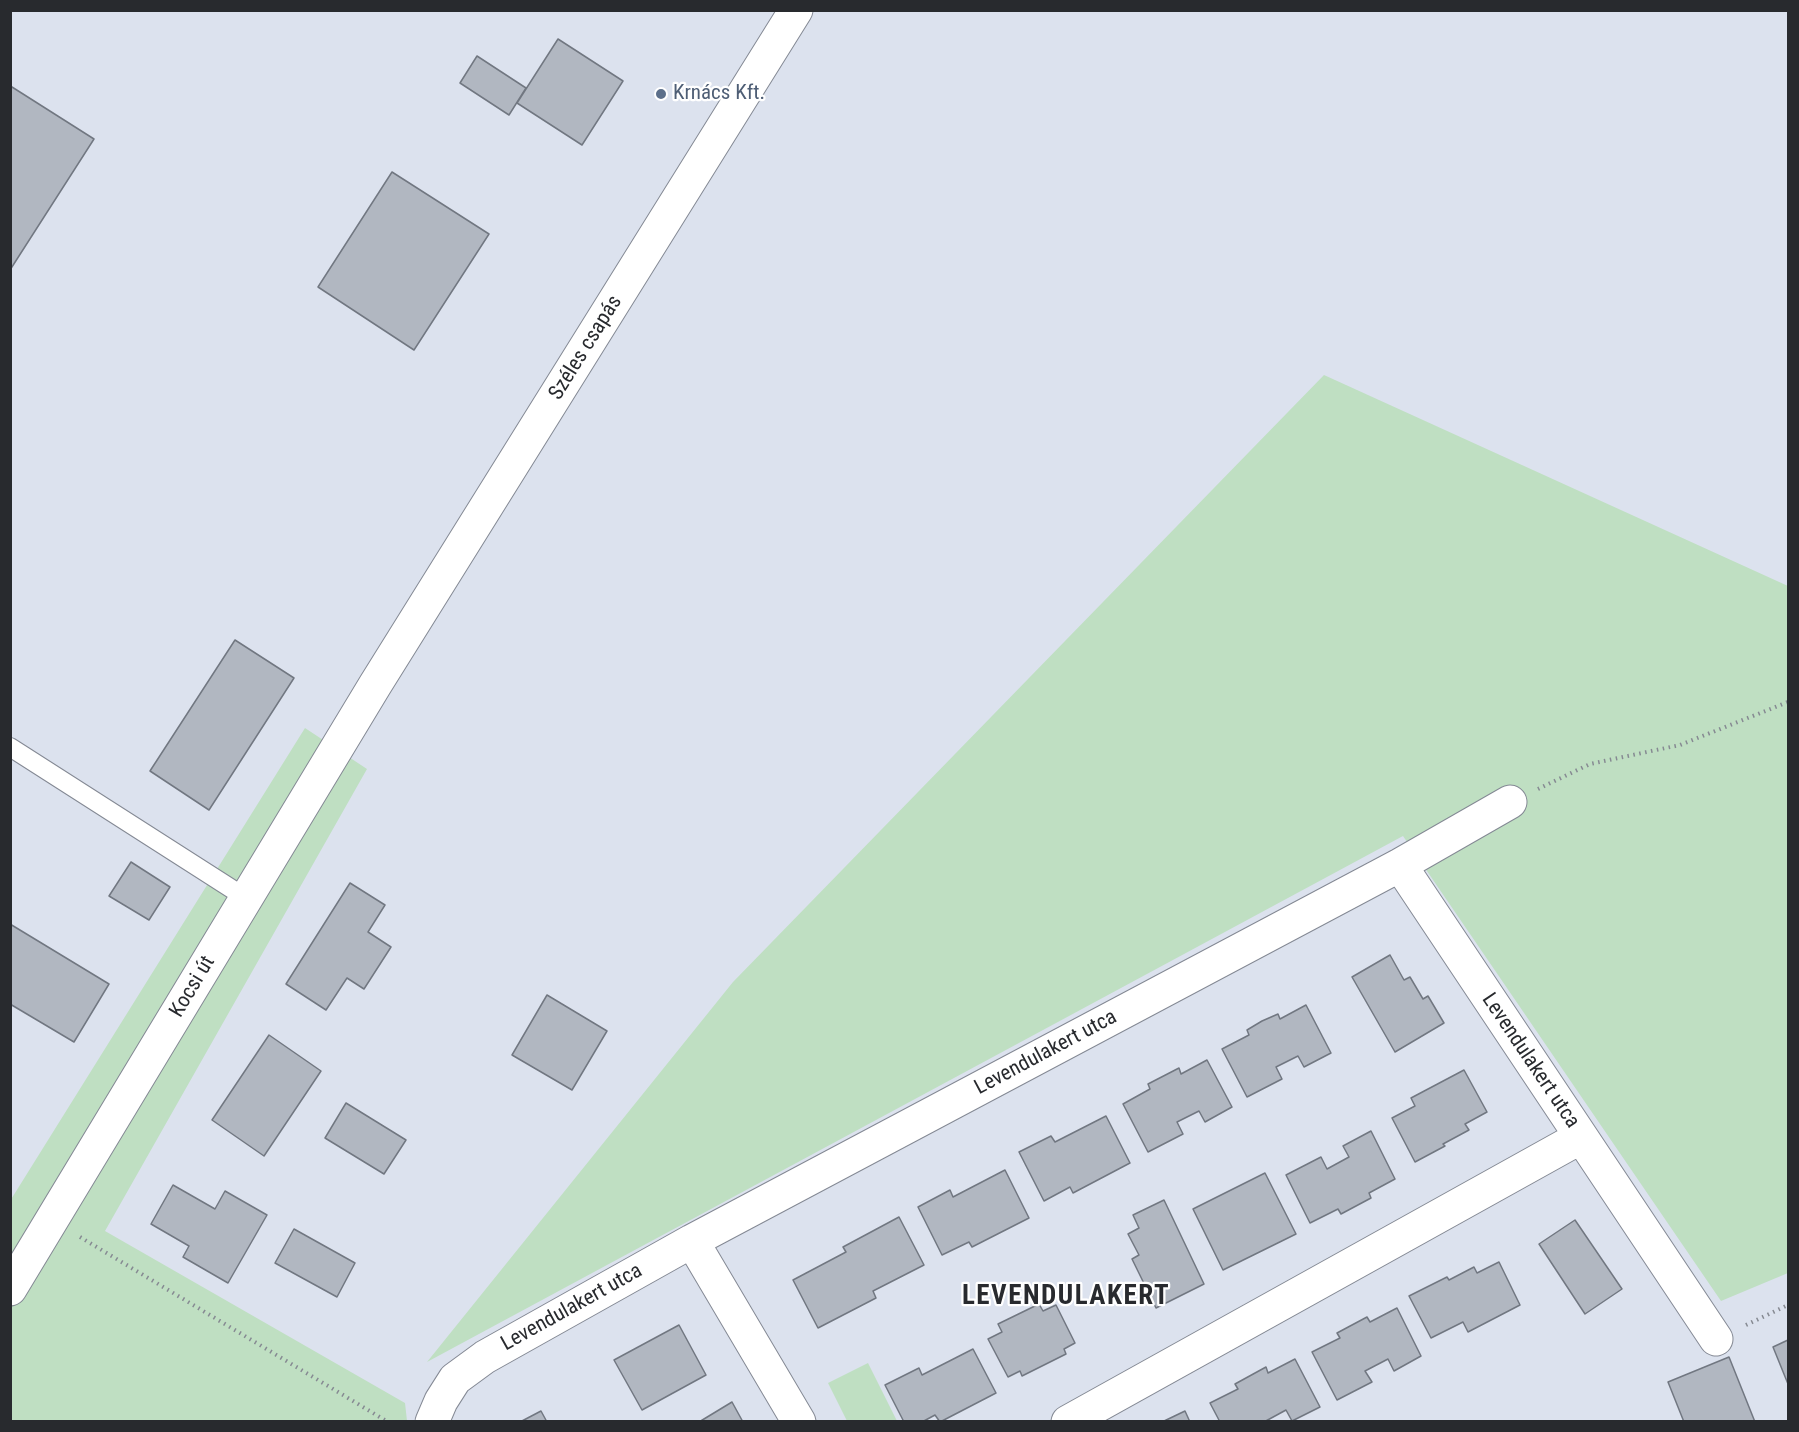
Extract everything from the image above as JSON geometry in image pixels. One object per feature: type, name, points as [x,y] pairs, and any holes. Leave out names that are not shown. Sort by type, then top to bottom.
[{"type":"street","name":"Széles csapás","points":[[375,685],[796,10]]},
{"type":"street","name":"Kocsi út","points":[[10,1289],[375,685]]},
{"type":"street","name":"Levendulakert utca","points":[[432,1422],[441,1401],[455,1379],[485,1356],[692,1241],[1400,865],[1510,802]]},
{"type":"street","name":"Levendulakert utca","points":[[1400,865],[1716,1339]]},
{"type":"street","name":"Levendulakert utca","points":[[1068,1422],[1581,1137]]},
{"type":"street","points":[[692,1241],[799,1422]]},
{"type":"lane","points":[[10,747],[246,898]]},
{"type":"path","points":[[1510,802],[1590,764],[1680,745],[1788,702]]},
{"type":"path","points":[[52,1220],[388,1422]]},
{"type":"path","points":[[1716,1339],[1788,1305]]},
{"type":"green space","points":[[1324,375],[1788,586],[1788,1273],[1721,1301],[1403,836],[427,1362],[733,982]]},
{"type":"green space","points":[[305,728],[367,769],[105,1231],[405,1403],[407,1421],[11,1421],[10,1201]]},
{"type":"green space","points":[[868,1363],[897,1421],[847,1421],[828,1383]]},
{"type":"building","points":[[558,39],[623,81],[582,145],[517,103]]},
{"type":"building","points":[[477,56],[526,88],[509,115],[460,83]]},
{"type":"building","points":[[12,87],[94,139],[10,270],[10,89]]},
{"type":"building","points":[[392,172],[489,234],[414,350],[318,287]]},
{"type":"building","points":[[235,640],[294,678],[209,810],[150,771]]},
{"type":"building","points":[[131,862],[170,887],[149,920],[109,896]]},
{"type":"building","points":[[350,883],[385,905],[368,932],[391,947],[364,989],[347,978],[326,1010],[286,984]]},
{"type":"building","points":[[10,924],[109,984],[74,1042],[10,1004]]},
{"type":"building","points":[[1390,955],[1404,980],[1410,977],[1423,999],[1428,996],[1444,1023],[1395,1052],[1352,977]]},
{"type":"building","points":[[547,995],[607,1031],[572,1090],[512,1055]]},
{"type":"building","points":[[1306,1005],[1331,1053],[1304,1067],[1298,1056],[1276,1067],[1282,1079],[1247,1097],[1222,1049],[1249,1035],[1247,1030],[1262,1021],[1278,1014],[1280,1019]]},
{"type":"building","points":[[269,1035],[321,1071],[264,1156],[212,1120]]},
{"type":"building","points":[[1207,1060],[1232,1107],[1205,1122],[1199,1111],[1177,1122],[1183,1134],[1148,1152],[1123,1104],[1150,1089],[1148,1084],[1179,1068],[1181,1074]]},
{"type":"building","points":[[1464,1070],[1487,1112],[1465,1124],[1469,1130],[1415,1162],[1392,1118],[1415,1106],[1411,1098]]},
{"type":"building","points":[[346,1103],[406,1140],[384,1174],[325,1138]]},
{"type":"building","points":[[1106,1116],[1130,1163],[1073,1193],[1070,1187],[1044,1201],[1019,1152],[1051,1136],[1055,1142]]},
{"type":"building","points":[[1371,1131],[1395,1179],[1369,1193],[1371,1198],[1341,1214],[1338,1209],[1310,1223],[1286,1175],[1321,1157],[1327,1169],[1349,1157],[1343,1146]]},
{"type":"building","points":[[1005,1170],[1029,1218],[972,1247],[969,1242],[942,1255],[918,1207],[950,1190],[953,1197]]},
{"type":"building","points":[[1265,1173],[1296,1234],[1223,1270],[1193,1209]]},
{"type":"building","points":[[173,1185],[215,1209],[225,1191],[267,1215],[228,1283],[183,1257],[189,1246],[151,1224]]},
{"type":"building","points":[[1164,1200],[1204,1284],[1156,1308],[1132,1259],[1139,1255],[1128,1234],[1139,1228],[1133,1215]]},
{"type":"building","points":[[899,1217],[924,1265],[873,1291],[876,1298],[818,1328],[793,1280],[846,1252],[843,1247]]},
{"type":"building","points":[[1575,1220],[1622,1289],[1585,1314],[1539,1244]]},
{"type":"building","points":[[294,1229],[355,1263],[337,1297],[275,1263]]},
{"type":"building","points":[[1499,1262],[1520,1305],[1468,1332],[1463,1322],[1431,1338],[1409,1296],[1447,1277],[1449,1280],[1474,1267],[1477,1273]]},
{"type":"building","points":[[1039,1304],[1043,1311],[1056,1305],[1075,1343],[1064,1349],[1066,1354],[1022,1376],[1020,1371],[1008,1377],[988,1339],[1002,1332],[998,1324]]},
{"type":"building","points":[[1397,1308],[1421,1356],[1394,1371],[1388,1359],[1365,1371],[1372,1382],[1337,1400],[1312,1352],[1340,1338],[1337,1333],[1367,1317],[1370,1322]]},
{"type":"building","points":[[679,1325],[706,1375],[642,1410],[614,1360]]},
{"type":"building","points":[[1788,1340],[1788,1384],[1773,1347]]},
{"type":"building","points":[[973,1349],[996,1393],[940,1422],[935,1415],[922,1422],[904,1422],[885,1385],[919,1368],[922,1375]]},
{"type":"building","points":[[1729,1357],[1755,1422],[1684,1422],[1668,1382]]},
{"type":"building","points":[[1295,1359],[1320,1407],[1292,1421],[1286,1410],[1264,1422],[1220,1422],[1210,1403],[1238,1389],[1235,1384],[1266,1367],[1268,1373]]},
{"type":"building","points":[[732,1402],[743,1422],[699,1422]]},
{"type":"building","points":[[541,1411],[547,1422],[520,1422]]},
{"type":"building","points":[[1185,1411],[1190,1422],[1162,1422]]},
{"type":"place","name":"Krnács Kft.","points":[[661,94]]},
{"type":"district","name":"LEVENDULAKERT","points":[[1066,1297]]}]
